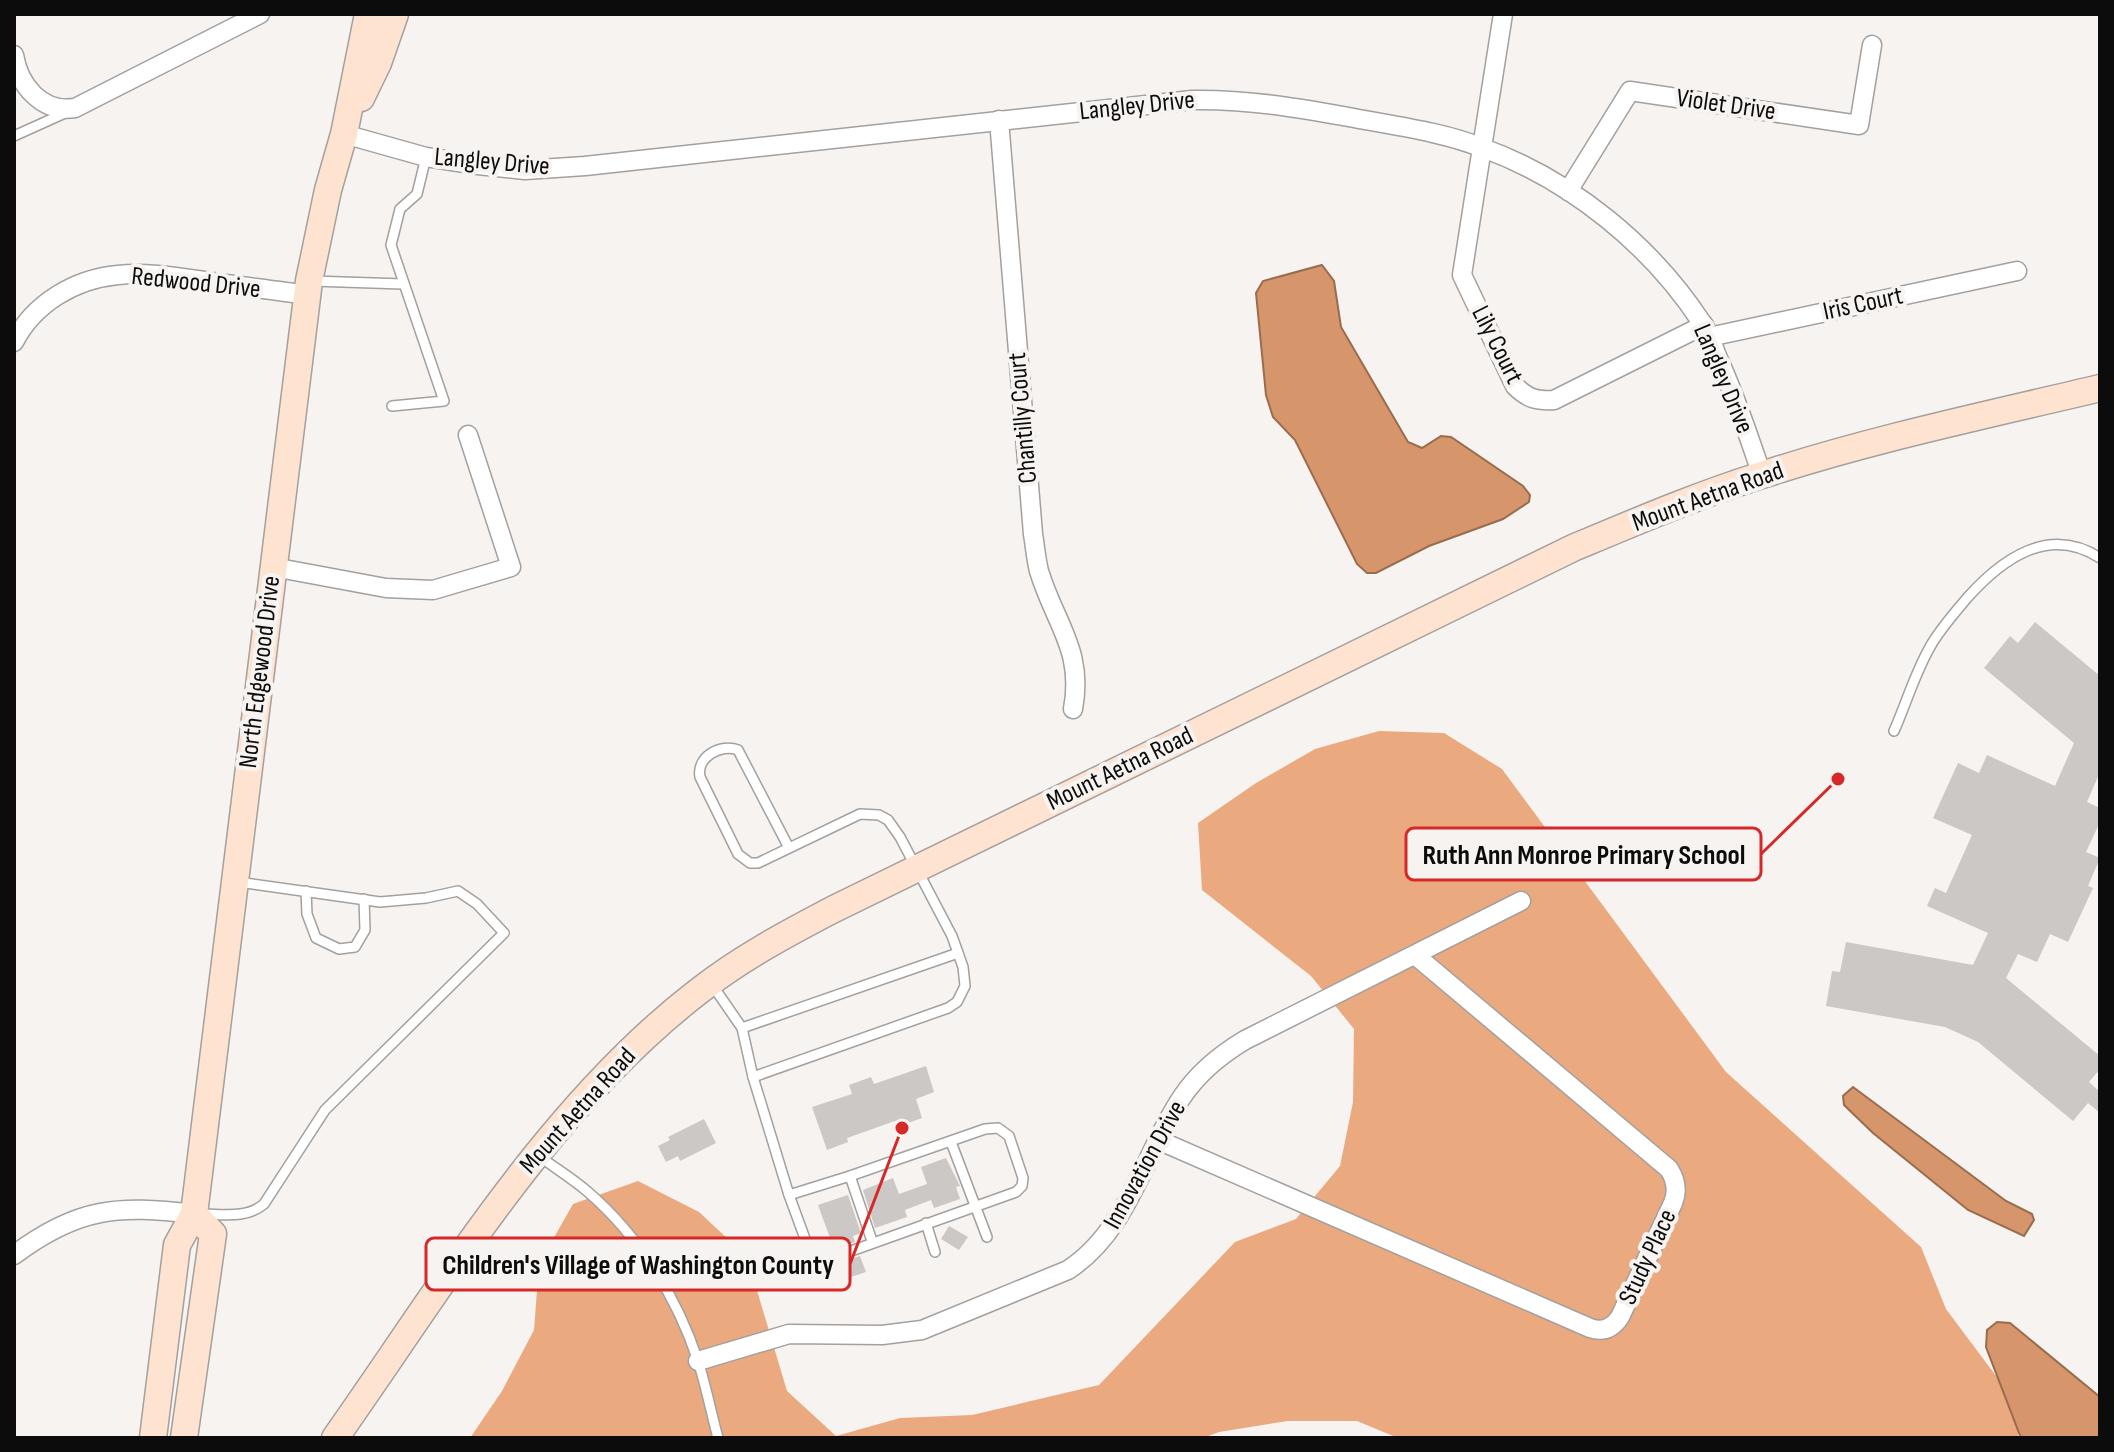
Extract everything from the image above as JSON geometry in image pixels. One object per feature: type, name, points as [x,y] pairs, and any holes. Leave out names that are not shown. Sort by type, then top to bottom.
[{"type":"street","points":[[15,66],[26,86],[38,99],[64,110],[75,108],[260,14]]},
{"type":"street","name":"North Edgewood Drive","points":[[153,1438],[177,1245],[194,1214],[308,288],[368,14]]},
{"type":"street","name":"North Edgewood Drive","points":[[344,134],[378,63],[395,14]]},
{"type":"street","points":[[1482,147],[1503,14]]},
{"type":"street","name":"Violet Drive","points":[[1568,191],[1630,91],[1859,125],[1872,45]]},
{"type":"street","name":"Langley Drive","points":[[344,134],[426,157],[525,170],[1192,100],[1237,99],[1375,122],[1482,147],[1568,191],[1614,225],[1648,257],[1706,331],[1728,378],[1762,475]]},
{"type":"street","name":"Chantilly Court","points":[[999,120],[1033,534],[1039,570],[1076,664],[1077,687],[1073,709]]},
{"type":"street","name":"Lily Court","points":[[1482,147],[1462,275],[1515,386],[1525,396],[1538,401],[1554,400],[1706,331]]},
{"type":"street","name":"Iris Court","points":[[1706,331],[2017,271]]},
{"type":"street","name":"Redwood Drive","points":[[14,342],[20,329],[39,307],[60,293],[90,281],[117,275],[308,288]]},
{"type":"street","name":"Mount Aetna Road","points":[[335,1438],[537,1154],[610,1070],[670,1014],[710,982],[799,928],[1573,548],[1664,510],[1762,475],[1905,435],[2100,388]]},
{"type":"street","points":[[273,567],[386,588],[433,590],[511,567],[468,435]]},
{"type":"street","name":"Innovation Drive","points":[[698,1361],[789,1334],[882,1335],[922,1330],[1058,1275],[1087,1256],[1111,1230],[1182,1097],[1221,1056],[1245,1040],[1521,901]]},
{"type":"street","name":"Study Place","points":[[1158,1140],[1590,1328],[1603,1330],[1612,1326],[1620,1317],[1674,1201],[1676,1186],[1672,1174],[1415,955]]},
{"type":"street","points":[[14,1255],[43,1234],[108,1210],[141,1208],[194,1214],[213,1234],[184,1438]]},
{"type":"lane","points":[[14,136],[75,108]]},
{"type":"lane","points":[[392,406],[444,401],[391,245],[400,209],[417,194],[426,157]]},
{"type":"lane","points":[[308,288],[403,284]]},
{"type":"lane","points":[[1894,731],[1929,648],[1946,622],[2001,564],[2022,552],[2049,546],[2073,547],[2100,558]]},
{"type":"lane","points":[[753,1077],[948,1008],[957,1002],[965,986],[958,953],[894,828],[879,815],[870,812],[860,814],[758,863],[743,860],[700,777],[700,764],[705,758],[724,748],[738,750],[789,848]]},
{"type":"lane","points":[[194,1214],[242,1214],[255,1211],[264,1204],[325,1110],[504,933],[477,904],[458,891],[426,898],[380,902],[234,881]]},
{"type":"lane","points":[[306,891],[307,914],[316,938],[339,949],[355,947],[365,930],[364,899]]},
{"type":"lane","points":[[742,1028],[958,953]]},
{"type":"lane","points":[[710,982],[742,1028],[753,1077],[789,1195],[811,1255],[817,1259],[826,1260],[1016,1192],[1024,1182],[1009,1136],[1003,1129],[992,1128],[789,1195]]},
{"type":"lane","points":[[951,1142],[987,1237]]},
{"type":"lane","points":[[537,1154],[588,1192],[629,1234],[662,1282],[698,1361],[718,1438]]},
{"type":"lane","points":[[850,1176],[872,1241]]},
{"type":"lane","points":[[926,1223],[935,1252]]},
{"type":"shaded area","points":[[1322,265],[1334,281],[1341,327],[1408,442],[1422,448],[1441,436],[1451,437],[1523,486],[1530,495],[1529,502],[1503,519],[1429,546],[1376,573],[1367,573],[1357,564],[1295,440],[1273,417],[1266,395],[1256,293],[1263,281]]},
{"type":"shaded area","points":[[1379,731],[1444,733],[1502,769],[1726,1072],[1921,1247],[1946,1309],[2020,1408],[2018,1438],[1398,1438],[1357,1421],[1288,1421],[1219,1432],[1203,1438],[470,1438],[502,1391],[534,1330],[539,1264],[573,1204],[638,1181],[699,1212],[747,1257],[787,1391],[836,1436],[900,1418],[972,1415],[1099,1385],[1235,1242],[1296,1219],[1340,1166],[1353,1102],[1354,1029],[1311,976],[1202,890],[1198,823],[1256,783],[1315,749]]},
{"type":"shaded area","points":[[1853,1087],[2006,1201],[2032,1214],[2034,1220],[2024,1236],[1968,1210],[1873,1133],[1844,1105],[1843,1096]]},
{"type":"shaded area","points":[[1997,1322],[2010,1323],[2100,1397],[2100,1438],[2021,1438],[1986,1347],[1987,1330]]},
{"type":"building","points":[[2035,622],[2100,676],[2100,772],[2087,802],[2100,808],[2100,822],[2086,852],[2100,858],[2088,886],[2093,888],[2068,942],[2050,934],[2037,962],[2018,954],[2006,978],[2100,1056],[2100,1069],[2089,1082],[2100,1092],[2100,1113],[2088,1103],[2073,1121],[1978,1042],[1945,1027],[1826,1006],[1832,971],[1840,972],[1846,942],[1973,965],[1988,933],[1927,906],[1935,888],[1946,893],[1972,835],[1933,818],[1958,763],[1979,773],[1987,755],[2055,786],[2074,743],[1984,668],[2010,636],[2018,643]]},
{"type":"building","points":[[926,1066],[934,1092],[916,1099],[922,1118],[897,1127],[895,1121],[847,1138],[848,1142],[827,1150],[812,1107],[852,1094],[849,1085],[871,1077],[874,1084]]},
{"type":"building","points":[[704,1119],[716,1143],[680,1161],[678,1156],[666,1162],[658,1146],[670,1140],[668,1137]]},
{"type":"building","points":[[946,1158],[960,1186],[956,1187],[960,1199],[934,1208],[931,1200],[905,1210],[907,1217],[875,1228],[863,1190],[893,1178],[899,1194],[927,1184],[921,1167]]},
{"type":"building","points":[[848,1195],[861,1233],[853,1236],[855,1242],[834,1249],[818,1205]]},
{"type":"building","points":[[949,1226],[968,1237],[959,1250],[941,1239]]},
{"type":"building","points":[[860,1256],[866,1272],[845,1279],[839,1263]]},
{"type":"place","name":"Ruth Ann Monroe Primary School","points":[[1838,779]]},
{"type":"place","name":"Children's Village of Washington County","points":[[902,1128]]}]
